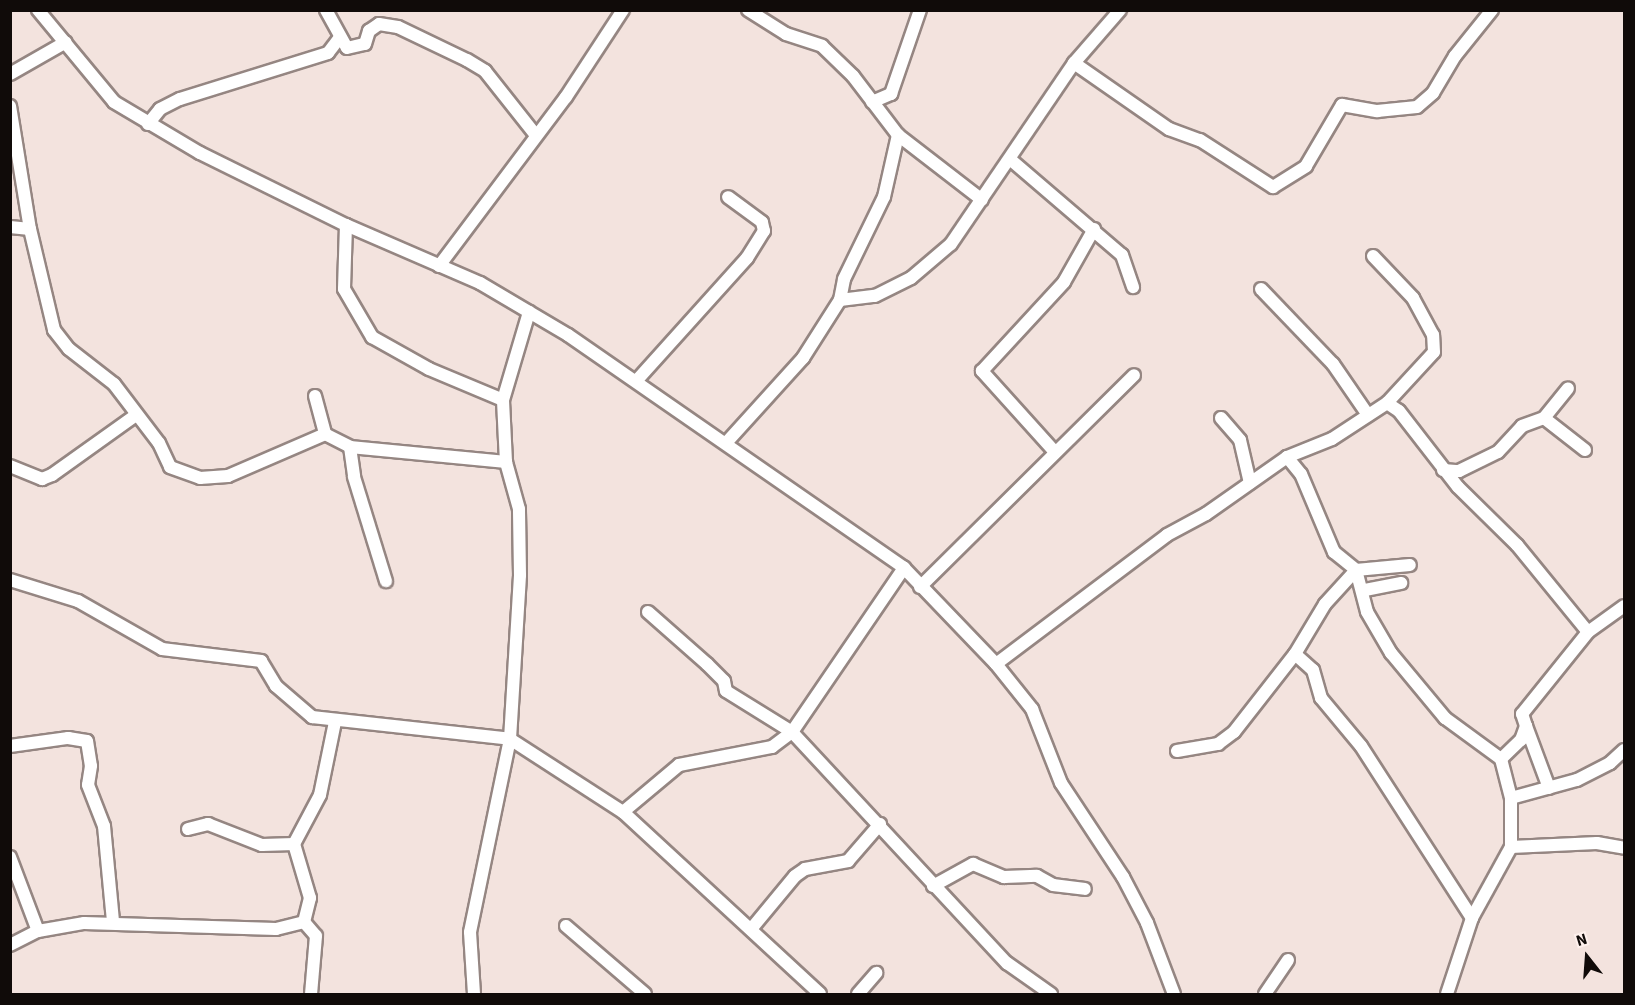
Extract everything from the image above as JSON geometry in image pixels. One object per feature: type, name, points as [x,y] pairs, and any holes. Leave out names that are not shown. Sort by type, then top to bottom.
[{"type":"street","points":[[38,10],[114,102],[148,124],[346,225],[439,266],[529,312],[638,379],[904,568],[996,664],[1032,709],[1061,783],[1123,877],[1174,994]]},
{"type":"street","points":[[326,10],[347,48],[357,49],[379,24],[398,27],[467,60],[485,71],[535,134]]},
{"type":"street","points":[[439,266],[535,134],[566,97],[622,13],[608,10]]},
{"type":"street","points":[[872,102],[891,94],[920,10]]},
{"type":"street","points":[[840,300],[875,296],[911,278],[951,244],[1011,160],[1074,63],[1120,10]]},
{"type":"street","points":[[1074,63],[1169,129],[1200,140],[1273,186],[1306,166],[1342,105],[1377,111],[1407,109],[1425,100],[1492,10]]},
{"type":"street","points":[[750,11],[786,34],[822,46],[898,135],[982,200]]},
{"type":"street","points":[[148,124],[160,109],[180,99],[328,53],[340,37]]},
{"type":"street","points":[[10,74],[66,42]]},
{"type":"street","points":[[10,106],[30,229],[54,330],[69,349],[114,384],[170,467],[200,478],[228,476],[325,434]]},
{"type":"street","points":[[726,443],[803,358],[827,314],[840,300],[844,279],[884,197],[898,135]]},
{"type":"street","points":[[1011,160],[1122,255],[1133,287]]},
{"type":"street","points":[[638,379],[747,258],[765,231],[762,222],[728,197]]},
{"type":"street","points":[[346,225],[344,289],[372,337],[429,369],[503,400]]},
{"type":"street","points":[[10,227],[30,229]]},
{"type":"street","points":[[1053,451],[982,371],[1064,282],[1094,229]]},
{"type":"street","points":[[996,664],[1167,535],[1287,457],[1332,439],[1387,403],[1437,346],[1413,298],[1373,256]]},
{"type":"street","points":[[1261,289],[1346,380],[1368,415]]},
{"type":"street","points":[[474,994],[470,932],[510,739],[520,575],[519,509],[506,462],[503,400],[529,312]]},
{"type":"street","points":[[920,587],[1053,451],[1134,375]]},
{"type":"street","points":[[1443,470],[1459,471],[1498,452],[1522,426],[1544,418],[1568,388]]},
{"type":"street","points":[[315,396],[325,434],[350,447],[506,462]]},
{"type":"street","points":[[1387,403],[1399,411],[1443,470],[1517,545],[1588,632]]},
{"type":"street","points":[[10,466],[42,479],[52,475],[136,415]]},
{"type":"street","points":[[1221,418],[1240,440],[1250,483]]},
{"type":"street","points":[[1544,418],[1585,450]]},
{"type":"street","points":[[350,447],[354,477],[386,581]]},
{"type":"street","points":[[1287,457],[1301,474],[1334,552],[1356,570],[1365,590],[1368,612],[1391,653],[1445,718],[1501,759],[1511,798],[1511,847],[1472,918],[1447,994]]},
{"type":"street","points":[[1177,752],[1218,744],[1234,732],[1295,654],[1310,625],[1356,570],[1410,565]]},
{"type":"street","points":[[623,812],[679,765],[772,747],[792,732],[904,568]]},
{"type":"street","points":[[10,580],[78,601],[162,649],[261,661],[276,686],[306,714],[335,722],[510,739],[623,812],[752,928],[820,994]]},
{"type":"street","points":[[1365,590],[1401,583]]},
{"type":"street","points":[[1549,788],[1522,714],[1588,632],[1623,610]]},
{"type":"street","points":[[648,612],[716,672],[726,691],[792,732],[1007,963],[1051,994]]},
{"type":"street","points":[[1295,654],[1313,670],[1327,707],[1360,746],[1472,918]]},
{"type":"street","points":[[304,922],[310,898],[294,844],[320,795],[335,722]]},
{"type":"street","points":[[1501,759],[1521,740],[1526,726]]},
{"type":"street","points":[[10,746],[68,738],[87,741],[92,766],[88,785],[104,826],[113,921]]},
{"type":"street","points":[[1511,798],[1576,780],[1610,763],[1624,750]]},
{"type":"street","points":[[188,829],[208,824],[262,845],[294,844]]},
{"type":"street","points":[[752,928],[795,876],[805,869],[848,861],[880,824]]},
{"type":"street","points":[[1511,847],[1597,843],[1624,848]]},
{"type":"street","points":[[10,856],[38,931]]},
{"type":"street","points":[[933,886],[973,864],[1004,877],[1037,876],[1053,885],[1085,889]]},
{"type":"street","points":[[10,945],[38,931],[113,921],[276,929],[304,922]]},
{"type":"street","points":[[304,922],[316,936],[311,994]]},
{"type":"street","points":[[566,926],[645,994]]},
{"type":"street","points":[[1265,994],[1288,960]]},
{"type":"street","points":[[858,994],[876,974]]}]
